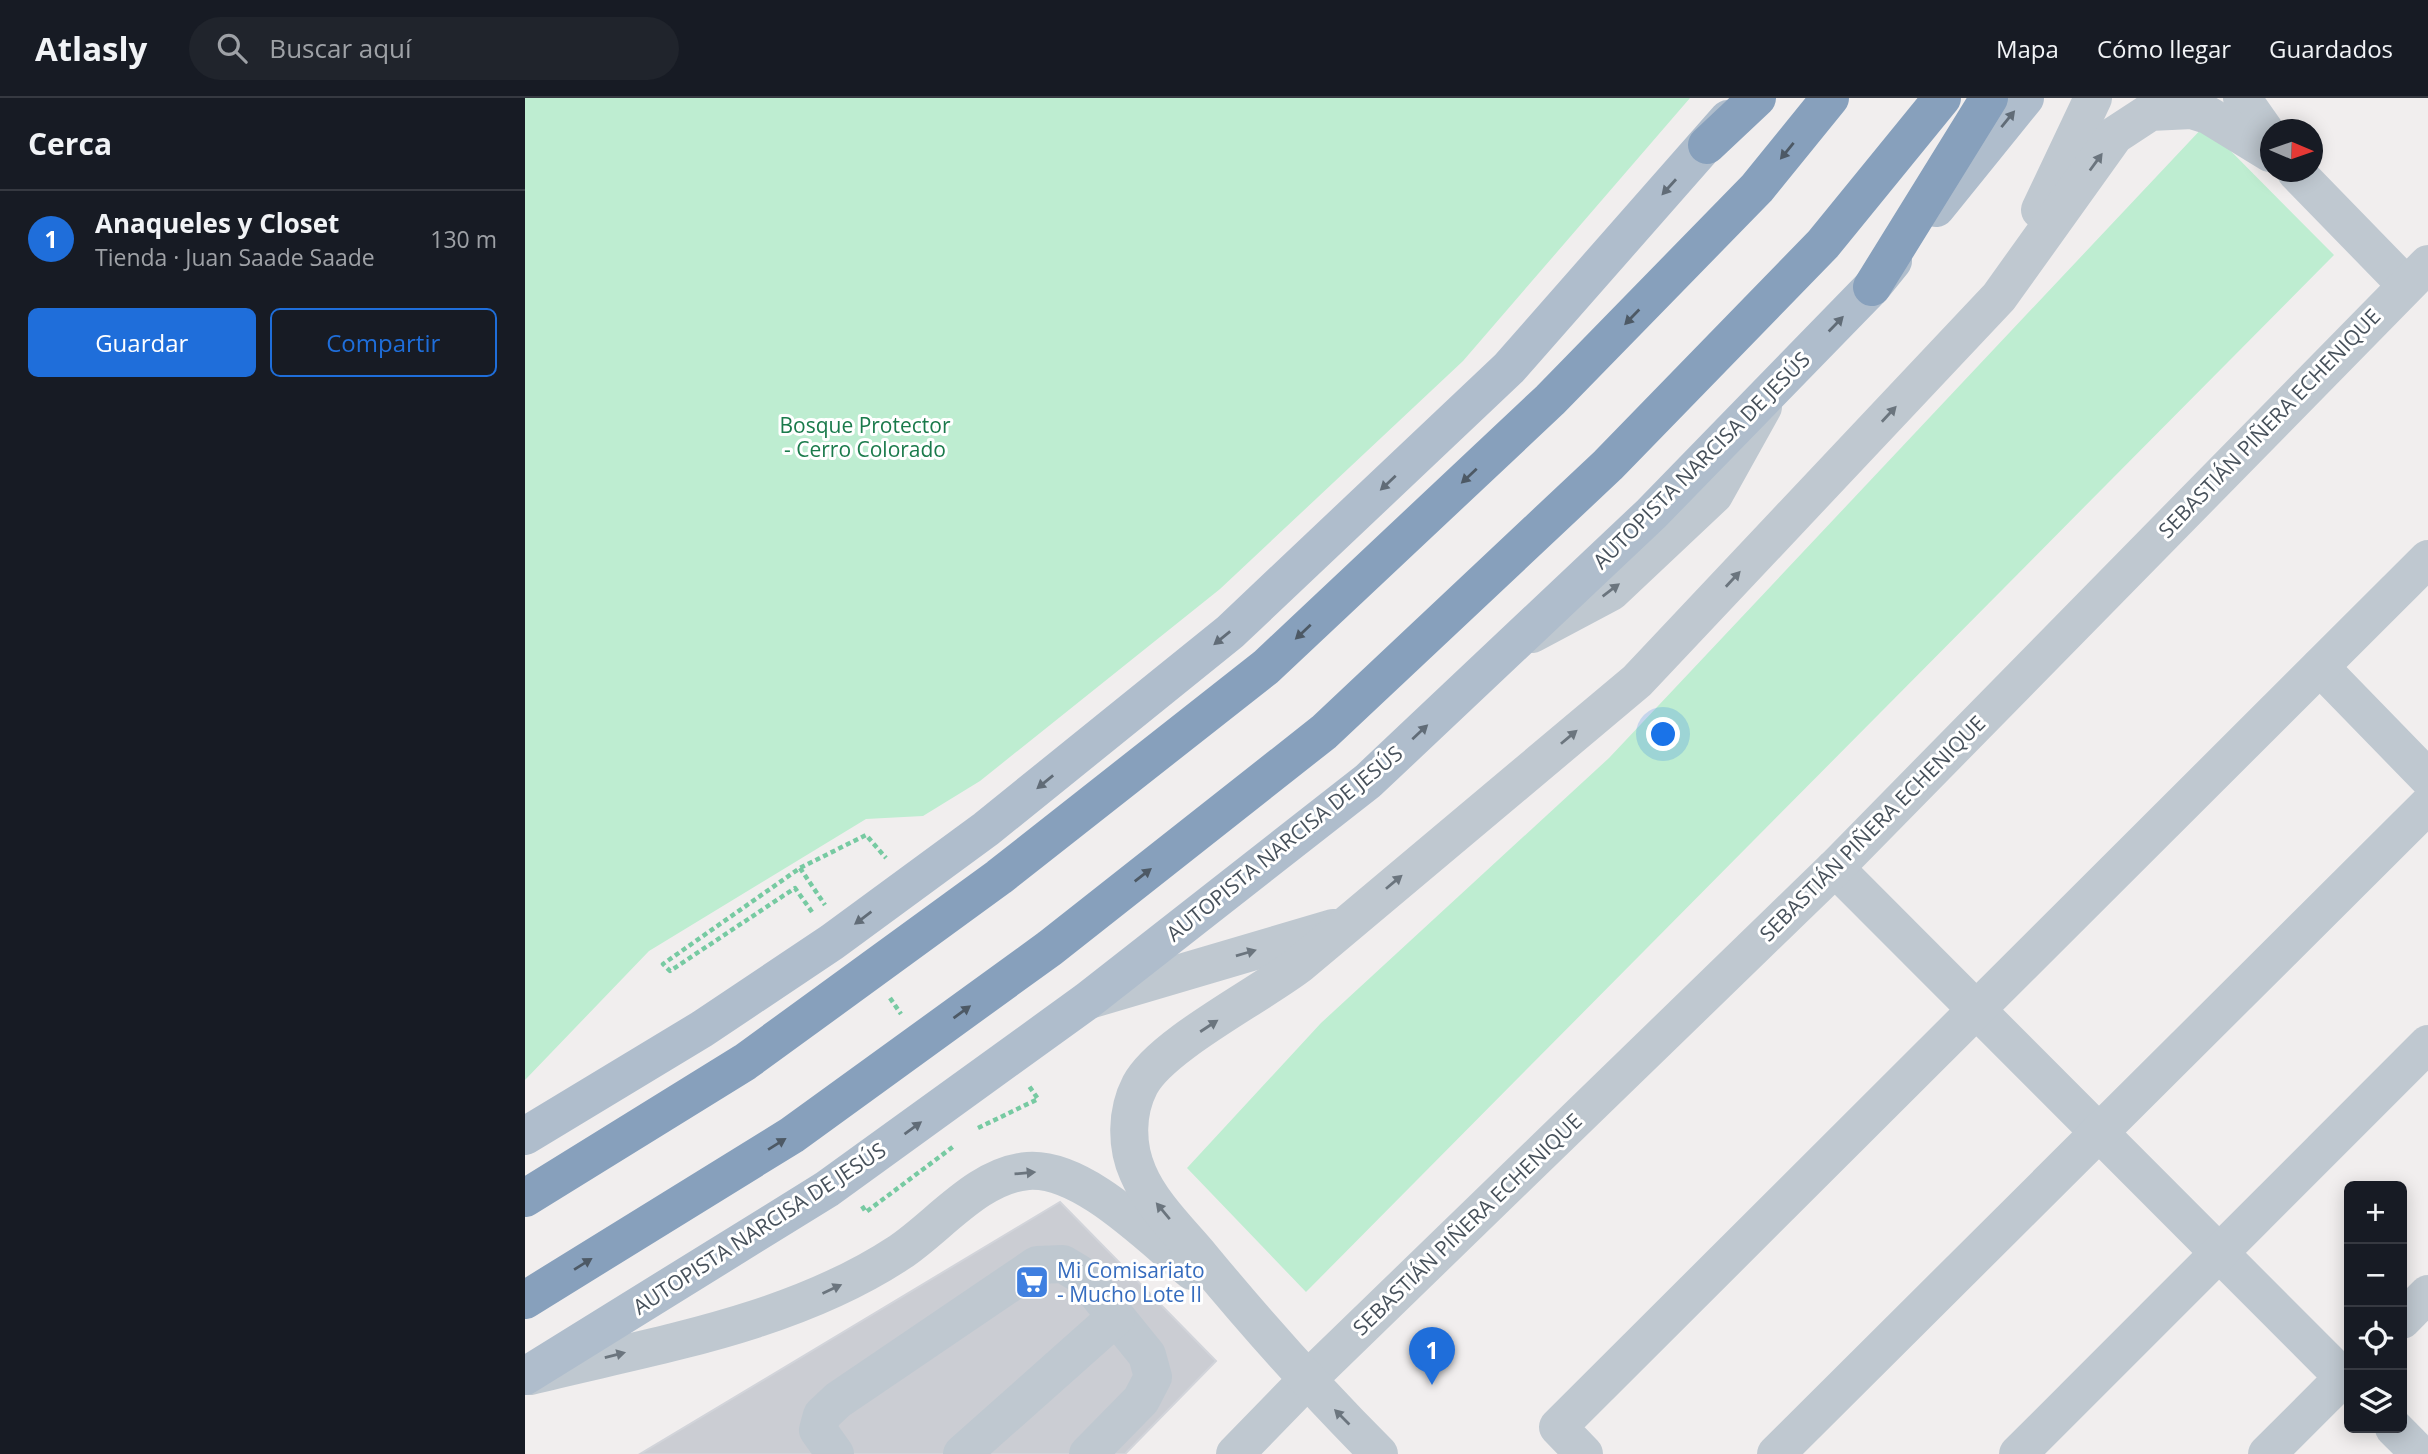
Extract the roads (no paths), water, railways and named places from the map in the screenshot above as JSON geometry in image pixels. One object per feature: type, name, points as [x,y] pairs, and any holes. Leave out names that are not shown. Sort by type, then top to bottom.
[{"type":"highway","points":[[1707,145],[1757,98]]},
{"type":"highway","points":[[525,1198],[745,1062],[999,877],[1266,667],[1550,400],[1757,188],[1830,98]]},
{"type":"highway","points":[[525,1300],[792,1135],[1050,948],[1324,732],[1608,465],[1706,365],[1823,244],[1942,98]]},
{"type":"highway","points":[[1872,286],[1989,98]]},
{"type":"main road","points":[[525,1136],[702,1029],[832,942],[986,830],[1230,632],[1509,368],[1707,145],[1745,98]]},
{"type":"main road","name":"AUTOPISTA NARCISA DE JESÚS","points":[[525,1377],[827,1189],[1087,1000],[1368,781],[1651,514],[1872,286],[2025,98]]},
{"type":"street","points":[[1999,297],[2093,98]]},
{"type":"street","points":[[2242,98],[2260,126]]},
{"type":"street","points":[[2272,119],[2273,98]]},
{"type":"street","points":[[1379,1454],[1305,1381],[1146,1190],[1130,1149],[1132,1108],[1140,1085],[1157,1063],[1181,1044],[1268,989],[1637,681],[1999,297],[2115,135],[2150,112],[2192,110],[2260,138]]},
{"type":"street","points":[[2308,182],[2417,274]]},
{"type":"street","name":"SEBASTIÁN PIÑERA ECHENIQUE","points":[[1235,1454],[1305,1381],[1835,868],[2417,274]]},
{"type":"street","points":[[1584,1454],[1558,1427],[2428,559]]},
{"type":"street","points":[[2320,667],[2428,778]]},
{"type":"street","points":[[1776,1454],[2428,805]]},
{"type":"street","points":[[1835,868],[2344,1375]]},
{"type":"street","points":[[1087,1000],[1342,926]]},
{"type":"street","points":[[2018,1454],[2428,1044]]},
{"type":"street","points":[[525,1377],[746,1322],[806,1301],[901,1252],[992,1182],[1030,1171],[1054,1174],[1096,1191],[1253,1320]]},
{"type":"street","points":[[835,1454],[818,1430],[822,1415],[838,1400],[1037,1265],[1063,1264],[1083,1276],[1147,1355],[1153,1377],[1141,1400],[1087,1454]]},
{"type":"street","points":[[2407,1315],[2428,1294]]},
{"type":"street","points":[[962,1454],[1116,1317]]},
{"type":"street","points":[[2267,1454],[2344,1381]]},
{"type":"street","points":[[2399,1433],[2420,1454]]},
{"type":"place","name":"Mi Comisariato - Mucho Lote II","points":[[1032,1282]]},
{"type":"place","name":"Anaqueles y Closet","points":[[1432,1385]]},
{"type":"park label","name":"Bosque Protector - Cerro Colorado","points":[[865,437]]}]
